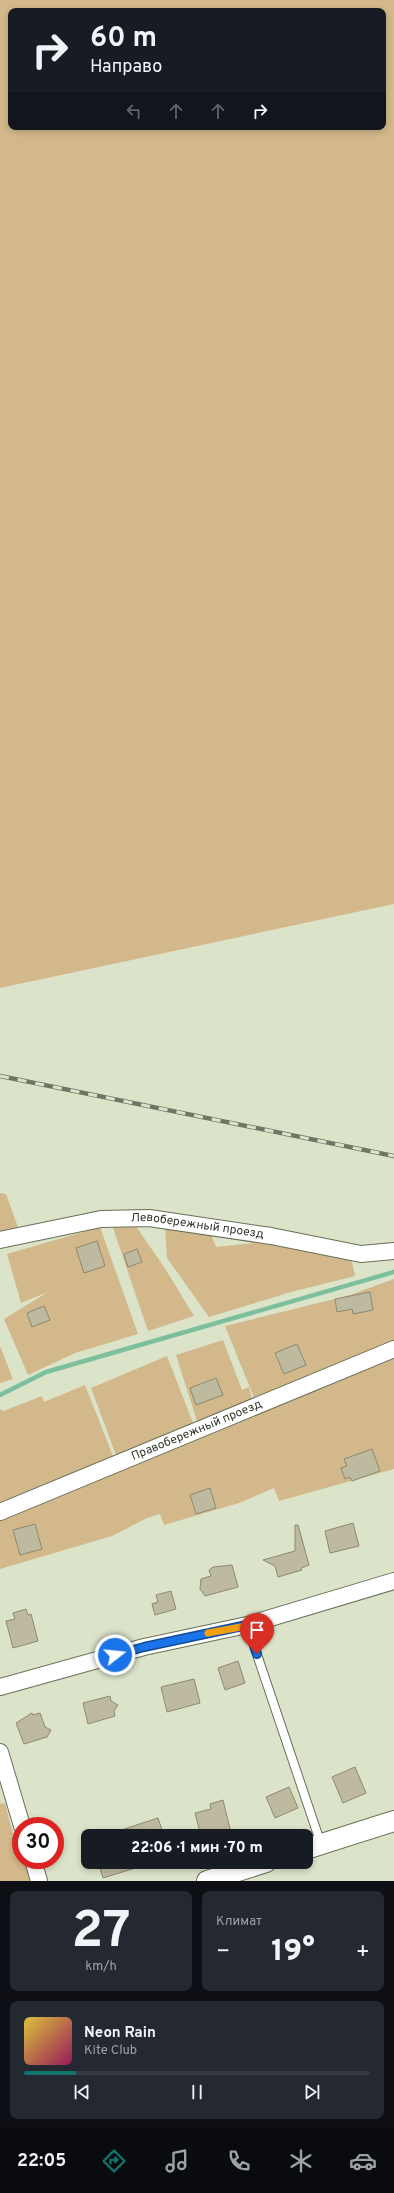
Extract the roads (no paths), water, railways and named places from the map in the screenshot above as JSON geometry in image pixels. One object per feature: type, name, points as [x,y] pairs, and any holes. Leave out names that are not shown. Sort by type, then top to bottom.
[{"type":"street","name":"Левобережный проезд","points":[[0,1240],[100,1219],[149,1218],[271,1236],[360,1254],[394,1251]]},
{"type":"street","name":"Правобережный проезд","points":[[0,1512],[394,1349]]},
{"type":"street","points":[[0,1687],[144,1647],[247,1625],[394,1581]]},
{"type":"street","points":[[0,1752],[19,1817]]},
{"type":"street","points":[[314,1847],[394,1821]]},
{"type":"street","points":[[36,1869],[39,1881]]},
{"type":"street","points":[[207,1881],[244,1869]]},
{"type":"lane","points":[[247,1625],[314,1847]]},
{"type":"waterway","points":[[0,1395],[46,1372],[394,1272]]},
{"type":"railway","points":[[0,1076],[394,1156]]}]
